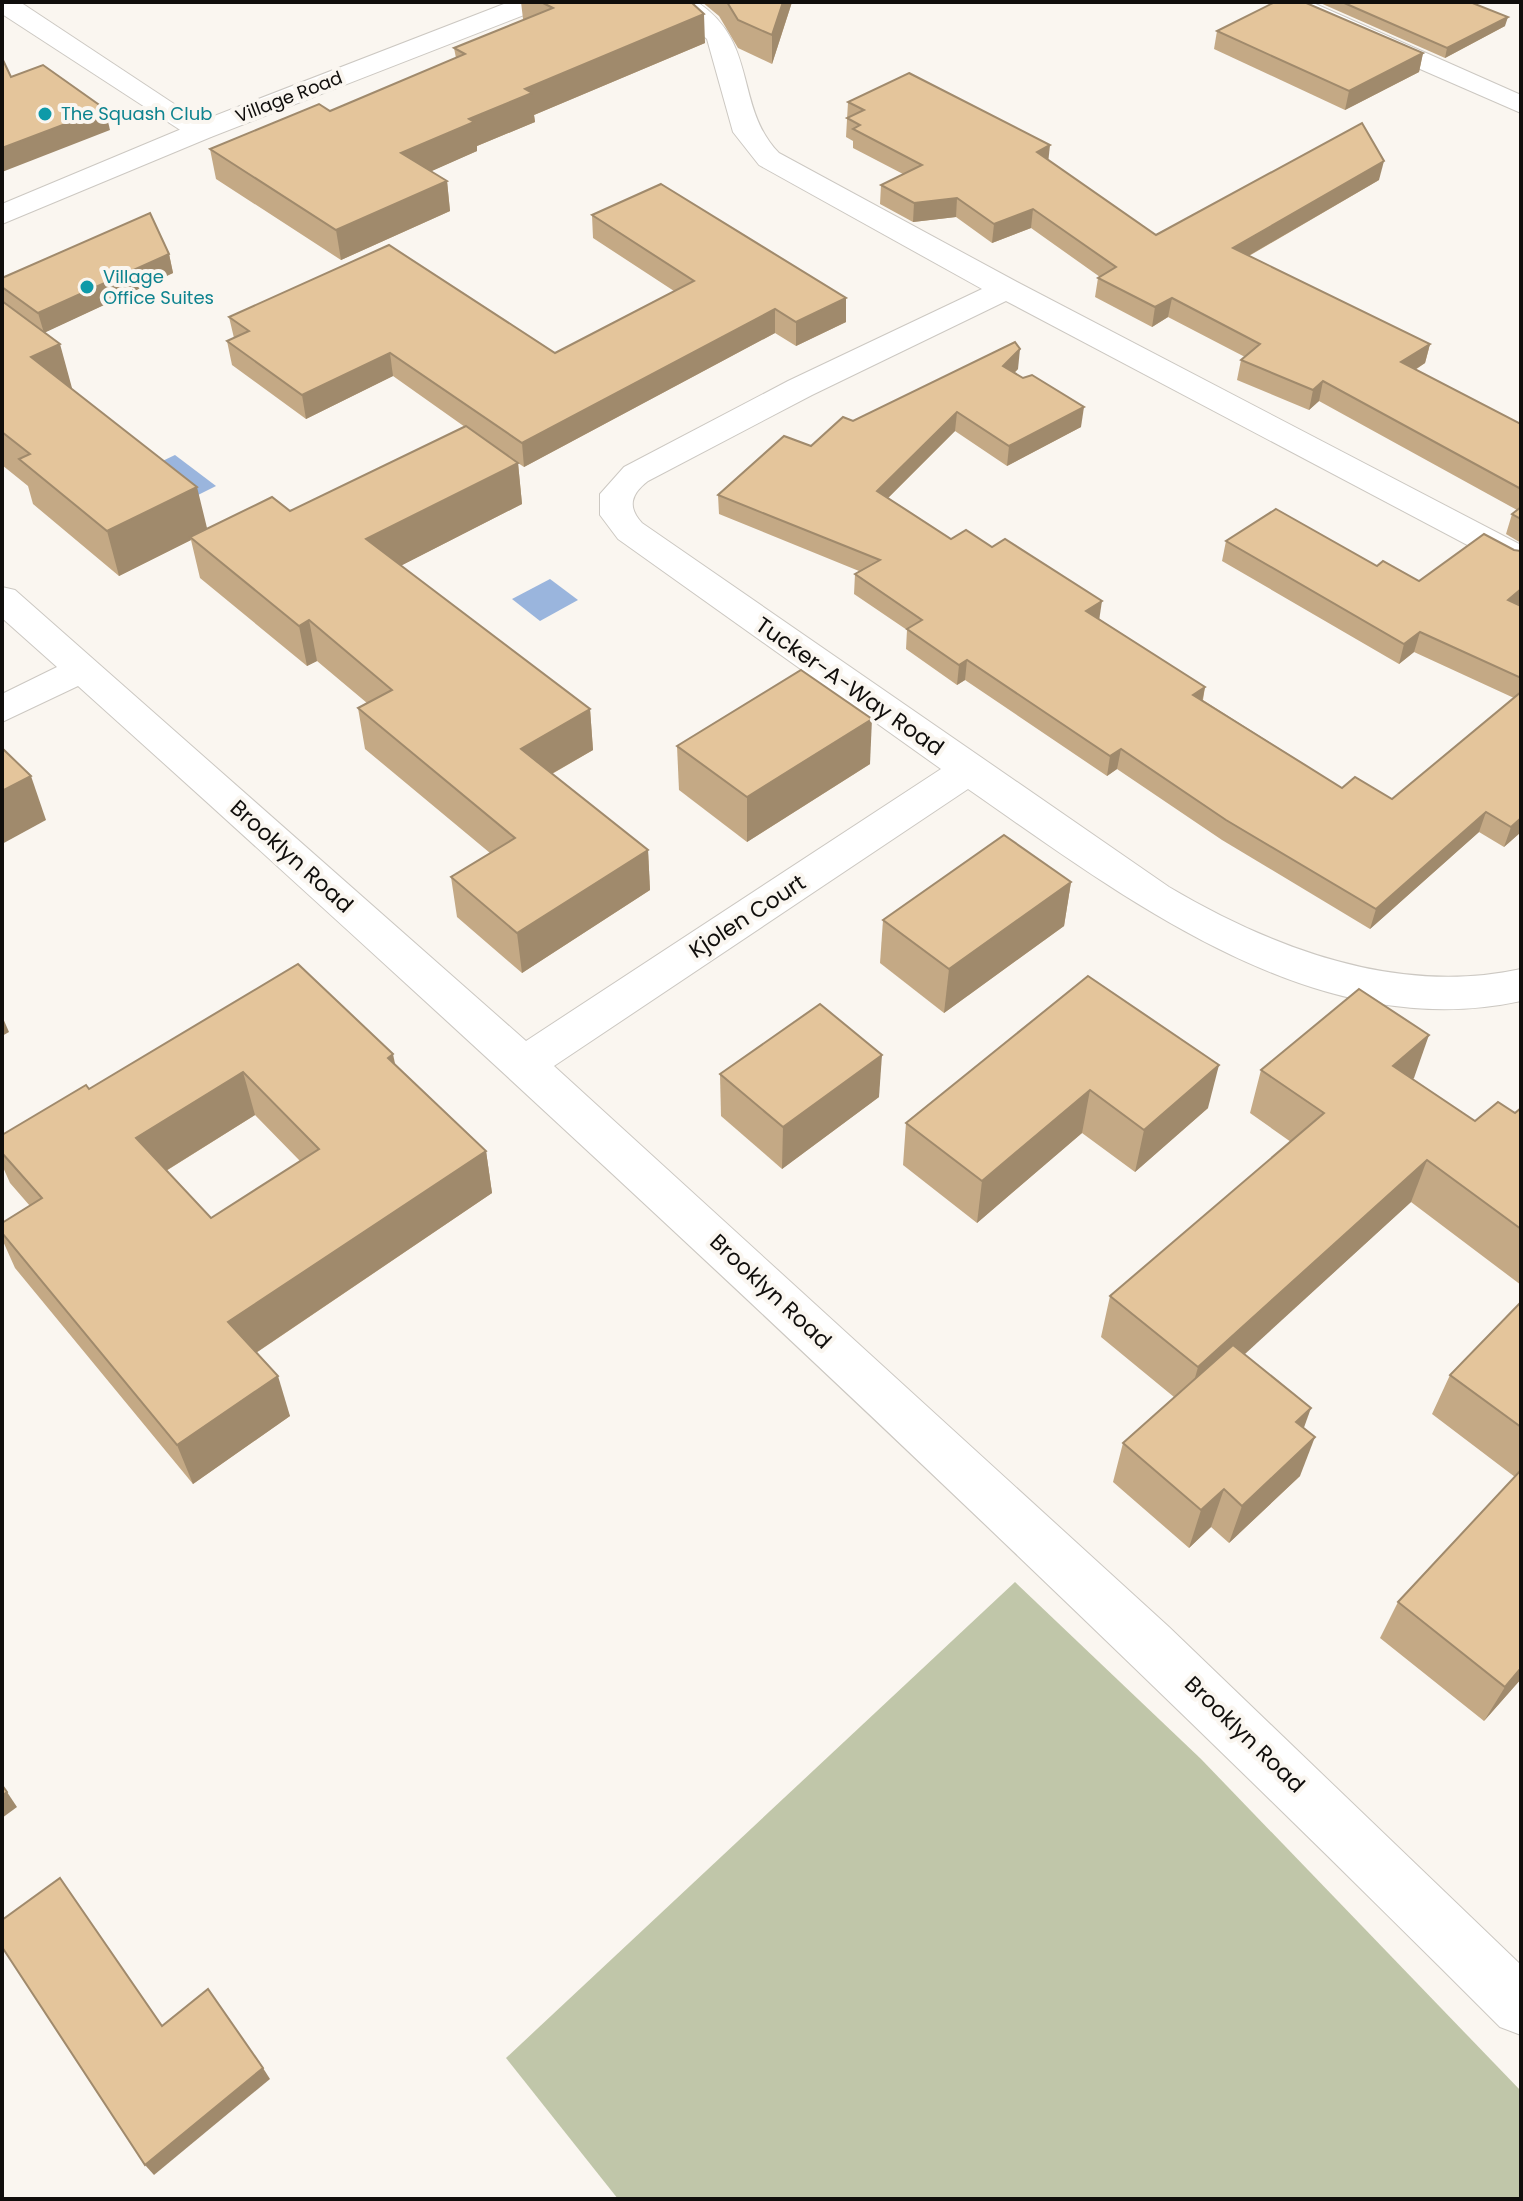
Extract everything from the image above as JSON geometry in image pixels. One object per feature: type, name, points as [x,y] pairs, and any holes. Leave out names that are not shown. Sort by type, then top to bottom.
[{"type":"street","points":[[2,2],[201,131]]},
{"type":"street","name":"Village Road","points":[[2,215],[201,131],[533,2]]},
{"type":"street","points":[[678,2],[697,13],[720,38],[742,124],[756,149],[783,168],[1006,289],[1521,559]]},
{"type":"street","points":[[1289,2],[1521,105]]},
{"type":"street","name":"Tucker-A-Way Road","points":[[1006,289],[800,388],[636,474],[620,486],[612,501],[618,518],[630,531],[968,770],[1153,896],[1206,926],[1299,964],[1398,988],[1474,993],[1521,985]]},
{"type":"street","name":"Brooklyn Road","points":[[2,598],[526,1063],[1253,1739],[1521,2006]]},
{"type":"street","points":[[2,709],[82,669]]},
{"type":"street","name":"Kjolen Court","points":[[526,1063],[968,770]]},
{"type":"green space","points":[[1015,1582],[1201,1759],[1521,2091],[1521,2199],[618,2199],[506,2058]]},
{"type":"water","points":[[175,455],[216,486],[194,497],[154,465]]},
{"type":"water","points":[[550,579],[578,600],[540,621],[512,599]]},
{"type":"building","points":[[541,2],[691,2],[704,14],[525,89],[532,93],[469,119],[474,122],[401,153],[447,181],[336,230],[210,149],[319,104],[330,111],[465,54],[454,48],[553,8]]},
{"type":"building","points":[[727,2],[783,2],[772,35],[738,20]]},
{"type":"building","points":[[1275,2],[1304,2],[1423,53],[1349,91],[1217,31]]},
{"type":"building","points":[[1342,2],[1470,2],[1508,17],[1447,48]]},
{"type":"building","points":[[2,58],[11,77],[43,65],[105,109],[2,148]]},
{"type":"building","points":[[909,73],[1050,145],[1037,152],[1156,235],[1362,123],[1384,161],[1233,248],[1430,344],[1401,362],[1521,424],[1521,489],[1323,381],[1313,390],[1241,360],[1260,344],[1172,298],[1155,307],[1098,278],[1116,267],[1033,209],[994,224],[957,198],[914,203],[881,185],[922,165],[853,129],[860,125],[847,118],[864,110],[848,102]]},
{"type":"building","points":[[661,184],[846,298],[796,322],[775,309],[522,443],[390,353],[302,395],[227,341],[249,331],[229,317],[389,245],[555,353],[694,281],[592,215]]},
{"type":"building","points":[[150,213],[169,254],[38,313],[2,287],[2,278]]},
{"type":"building","points":[[2,301],[60,344],[31,357],[197,487],[107,531],[19,459],[30,454],[2,432]]},
{"type":"building","points":[[1015,342],[1020,349],[1003,366],[1023,378],[1032,375],[1084,407],[1009,446],[957,412],[877,491],[951,539],[966,530],[992,547],[1005,539],[1102,601],[1086,611],[1205,687],[1193,695],[1342,788],[1355,777],[1392,799],[1521,692],[1521,818],[1511,827],[1486,812],[1376,909],[1226,820],[1121,749],[1110,756],[967,660],[959,665],[907,629],[922,620],[855,574],[880,560],[718,495],[784,436],[811,446],[843,417],[853,421]]},
{"type":"building","points":[[466,426],[518,463],[366,539],[590,709],[521,749],[648,850],[517,933],[451,877],[515,838],[358,708],[392,690],[309,620],[299,626],[190,537],[272,497],[290,511]]},
{"type":"building","points":[[1521,507],[1521,519],[1512,514]]},
{"type":"building","points":[[1276,509],[1377,566],[1383,561],[1419,581],[1484,534],[1521,551],[1521,589],[1508,600],[1521,606],[1521,678],[1420,632],[1404,644],[1226,541]]},
{"type":"building","points":[[801,670],[872,719],[747,797],[677,746]]},
{"type":"building","points":[[2,748],[31,776],[2,791]]},
{"type":"building","points":[[1004,835],[1071,882],[949,969],[883,920]]},
{"type":"building","points":[[298,964],[393,1054],[388,1058],[486,1151],[228,1322],[278,1376],[177,1445],[2,1233],[2,1223],[42,1198],[2,1153],[2,1135],[86,1085],[89,1089]],"holes":[[[243,1072],[319,1149],[211,1218],[136,1138]]]},
{"type":"building","points":[[1088,976],[1219,1065],[1144,1130],[1090,1090],[982,1181],[906,1123]]},
{"type":"building","points":[[1359,989],[1429,1035],[1393,1066],[1475,1121],[1498,1102],[1515,1113],[1521,1108],[1521,1229],[1427,1160],[1198,1367],[1110,1296],[1324,1113],[1261,1070]]},
{"type":"building","points":[[820,1004],[882,1055],[783,1127],[720,1074]]},
{"type":"building","points":[[1521,1302],[1521,1427],[1450,1375]]},
{"type":"building","points":[[1233,1345],[1311,1408],[1296,1422],[1315,1437],[1242,1506],[1224,1489],[1201,1510],[1123,1443]]},
{"type":"building","points":[[1521,1470],[1521,1668],[1505,1687],[1398,1602]]},
{"type":"building","points":[[60,1878],[162,2026],[208,1989],[263,2068],[145,2165],[2,1947],[2,1920]]},
{"type":"place","name":"The Squash Club","points":[[45,114]]},
{"type":"place","name":"Village Office Suites","points":[[87,287]]}]
